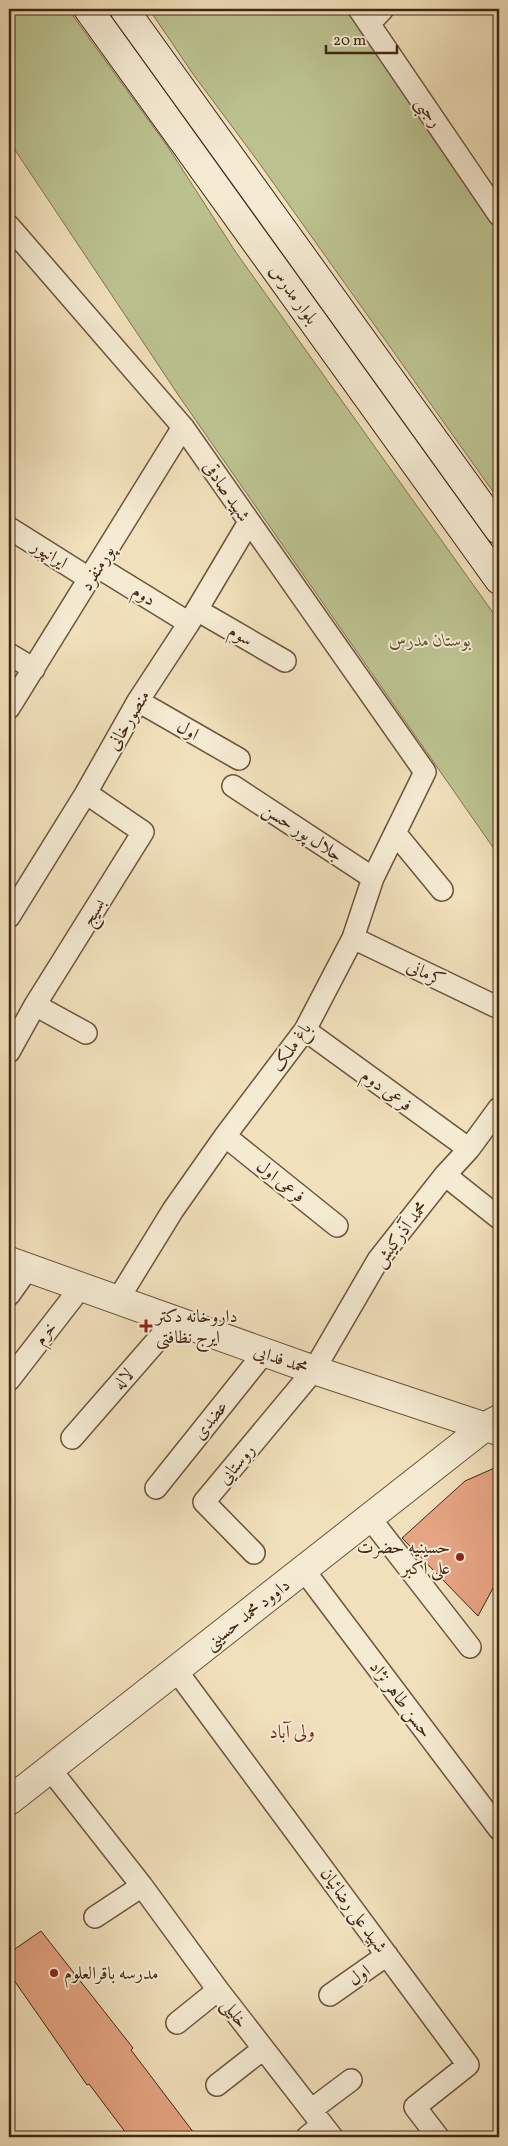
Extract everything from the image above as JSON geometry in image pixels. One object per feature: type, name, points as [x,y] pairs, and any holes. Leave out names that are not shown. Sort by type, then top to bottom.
[{"type":"main road","name":"بلوار مدرس","points":[[88,9],[499,580]]},
{"type":"main road","name":"بلوار مدرس","points":[[124,9],[499,530]]},
{"type":"main road","name":"محمد فدایی","points":[[19,1264],[117,1301],[314,1370],[495,1425]]},
{"type":"main road","name":"داوود محمد حسینی","points":[[9,1801],[368,1517],[495,1425]]},
{"type":"street","points":[[364,16],[383,9]]},
{"type":"street","name":"رجبی","points":[[364,16],[499,214]]},
{"type":"street","name":"شهید صادقی","points":[[9,226],[183,427],[425,772]]},
{"type":"street","name":"پورمنفرد","points":[[9,708],[183,427]]},
{"type":"street","name":"منصورخانی","points":[[9,918],[86,793],[138,701],[193,616],[249,522]]},
{"type":"street","name":"ایرانپور","points":[[9,528],[94,573]]},
{"type":"street","name":"دوم","points":[[94,573],[193,616]]},
{"type":"street","name":"سوم","points":[[193,616],[285,661]]},
{"type":"street","points":[[9,654],[34,669]]},
{"type":"street","name":"اول","points":[[138,701],[239,759]]},
{"type":"street","name":"باغ ملک","points":[[117,1301],[173,1210],[225,1136],[305,1030],[353,938],[373,878],[425,772]]},
{"type":"street","name":"جلال پور حسن","points":[[233,786],[373,878]]},
{"type":"street","name":"بسیج","points":[[9,1052],[35,1005],[143,832],[86,793]]},
{"type":"street","points":[[395,833],[442,890]]},
{"type":"street","name":"کرمانی","points":[[353,938],[499,1008]]},
{"type":"street","points":[[35,1005],[86,1033]]},
{"type":"street","name":"فرعی دوم","points":[[305,1030],[469,1150]]},
{"type":"street","name":"محمد آذرکیش","points":[[314,1370],[378,1260],[446,1174],[469,1150],[499,1108]]},
{"type":"street","name":"فرعی اول","points":[[225,1136],[337,1226]]},
{"type":"street","points":[[446,1174],[499,1218]]},
{"type":"street","points":[[9,1295],[19,1264]]},
{"type":"street","name":"خرم","points":[[9,1380],[81,1287]]},
{"type":"street","name":"لاله","points":[[72,1438],[174,1321]]},
{"type":"street","name":"عضدی","points":[[156,1488],[264,1352]]},
{"type":"street","name":"روستایی","points":[[254,1553],[204,1502],[314,1370]]},
{"type":"street","points":[[368,1517],[470,1647]]},
{"type":"street","name":"حسن طاهر نژاد","points":[[304,1569],[499,1829]]},
{"type":"street","name":"شهید علی رضائیان","points":[[176,1670],[468,2065],[415,2107],[438,2137]]},
{"type":"street","name":"خلیلی","points":[[50,1769],[142,1886],[263,2049],[318,2127]]},
{"type":"street","points":[[95,1917],[142,1886]]},
{"type":"street","name":"اول","points":[[330,1995],[387,1955]]},
{"type":"street","points":[[177,2023],[218,1990]]},
{"type":"street","points":[[217,2085],[263,2049]]},
{"type":"street","points":[[318,2127],[351,2080]]},
{"type":"green space","name":"بوستان مدرس","points":[[9,9],[68,9],[168,147],[235,251],[499,621],[499,856],[181,399],[9,141]]},
{"type":"green space","points":[[149,9],[348,9],[410,102],[499,228],[499,500],[257,160],[193,74]]},
{"type":"building","name":"حسینیه حضرت علی اکبر","points":[[499,1466],[499,1577],[478,1616],[402,1538],[465,1481]]},
{"type":"building","points":[[41,1931],[133,2048],[131,2050],[197,2137],[129,2137],[89,2084],[87,2085],[9,1973],[9,1953]]},
{"type":"place","name":"داروخانه دکتر ایرج نظافتی","points":[[146,1326]]},
{"type":"place","name":"حسینیه حضرت علی اکبر","points":[[460,1557]]},
{"type":"place","name":"مدرسه باقرالعلوم","points":[[54,1973]]},
{"type":"district","name":"ولی آباد","points":[[292,1731]]}]
